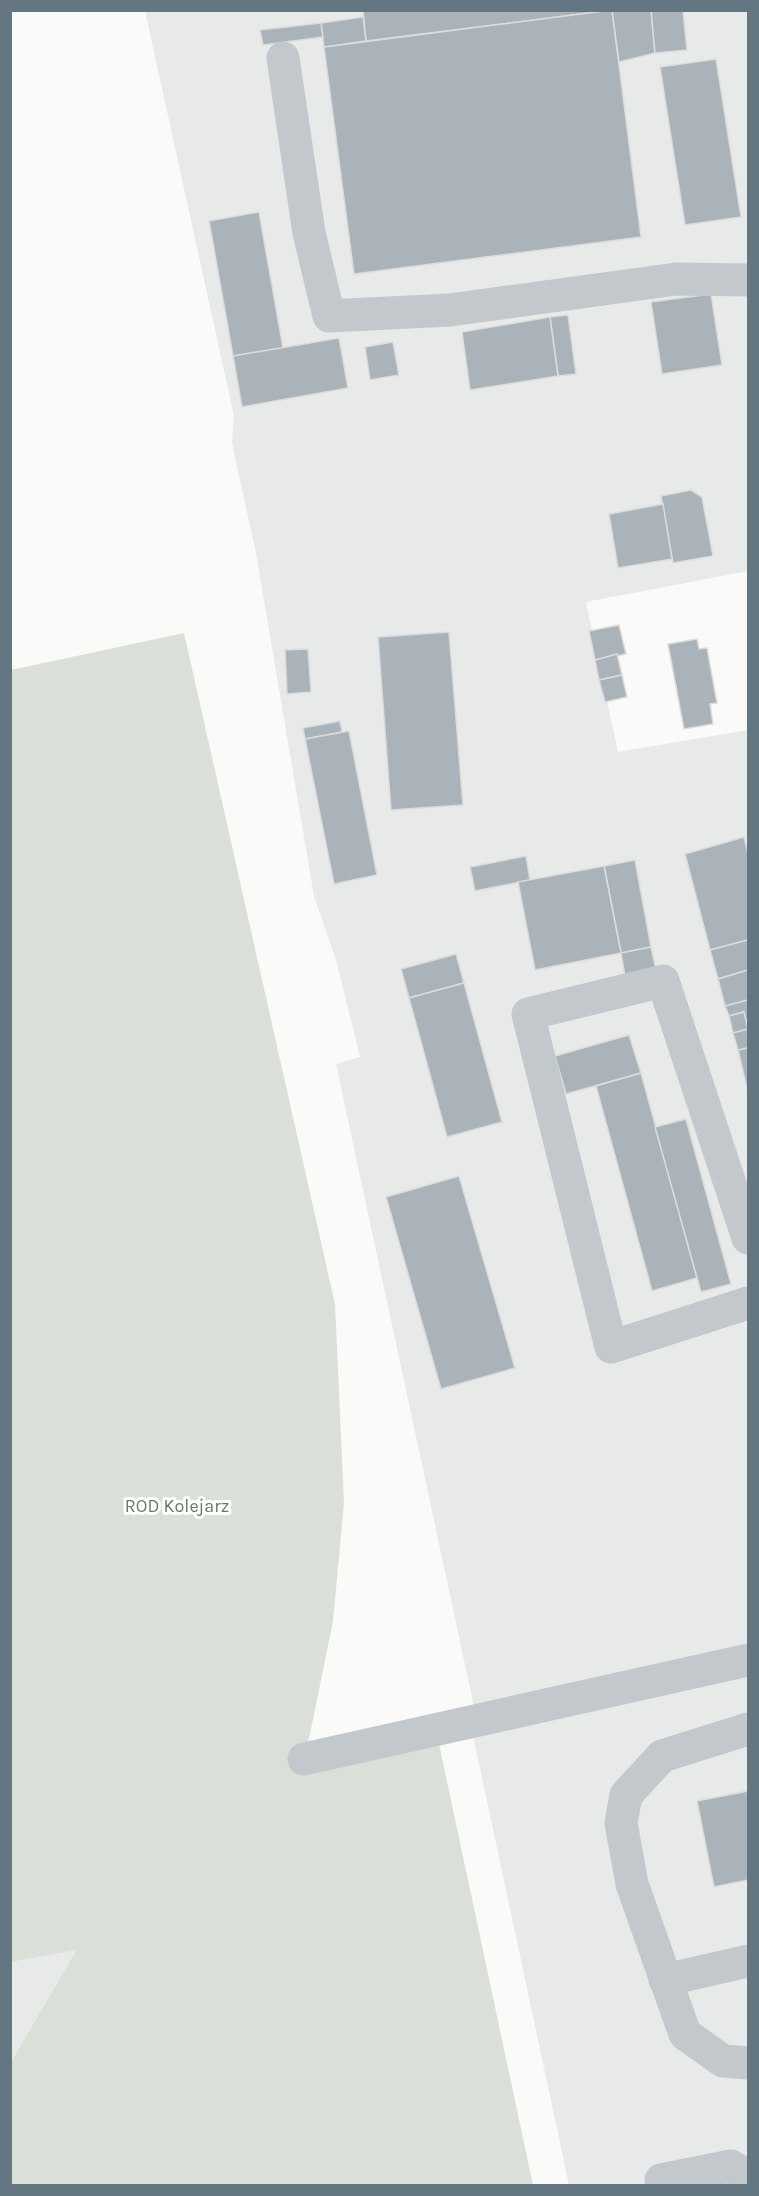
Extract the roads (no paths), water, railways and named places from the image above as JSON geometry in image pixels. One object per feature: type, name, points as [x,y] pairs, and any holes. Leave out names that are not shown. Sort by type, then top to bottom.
[{"type":"lane","points":[[282,58],[309,233],[329,316],[450,310],[676,279],[748,280]]},
{"type":"lane","points":[[748,1238],[663,981],[528,1014],[611,1347],[748,1303]]},
{"type":"lane","points":[[304,1759],[748,1660]]},
{"type":"lane","points":[[748,1729],[662,1756],[626,1794],[621,1823],[632,1884],[664,1980],[685,2034],[723,2061],[748,2064]]},
{"type":"lane","points":[[664,1980],[748,1961]]},
{"type":"lane","points":[[662,2186],[661,2180],[731,2166],[748,2176]]},
{"type":"park label","name":"ROD Kolejarz","points":[[177,1506]]}]
